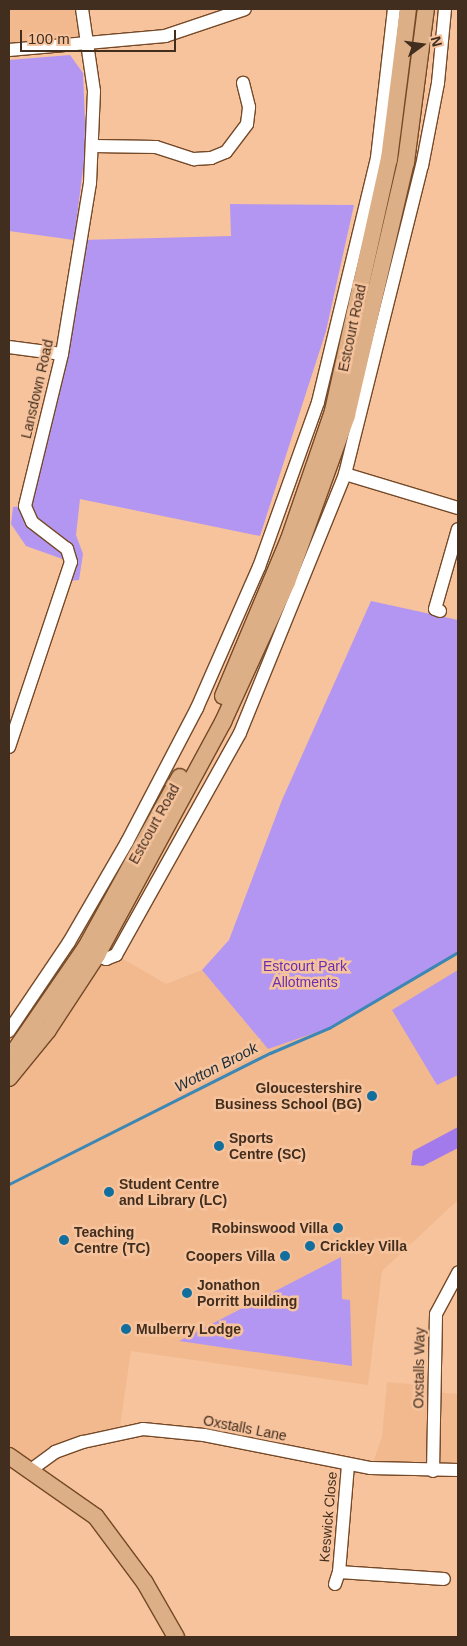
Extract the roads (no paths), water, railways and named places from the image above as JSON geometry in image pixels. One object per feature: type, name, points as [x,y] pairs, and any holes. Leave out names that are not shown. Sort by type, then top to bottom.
[{"type":"main road","name":"Estcourt Road","points":[[9,1059],[86,947],[215,716],[274,576],[334,411],[389,160],[395,72],[408,9]]},
{"type":"main road","name":"Estcourt Road","points":[[9,1078],[48,1030],[97,955],[223,722],[310,544],[353,418],[406,162],[426,9]]},
{"type":"main road","points":[[9,1456],[32,1469],[96,1517],[113,1537],[176,1637]]},
{"type":"street","name":"Lansdown Road","points":[[9,747],[71,562],[66,549],[32,522],[25,506],[62,354],[94,146],[90,44],[82,9]]},
{"type":"street","points":[[9,50],[164,36],[245,9]]},
{"type":"street","name":"Estcourt Road","points":[[9,1031],[69,942],[127,842],[197,708],[259,567],[318,402],[377,158],[395,72],[394,9]]},
{"type":"street","name":"Estcourt Road","points":[[310,544],[345,474],[353,418],[422,166],[438,83],[445,9]]},
{"type":"street","points":[[94,146],[156,147],[194,159],[211,158],[226,152],[247,124],[245,89],[259,91]]},
{"type":"street","points":[[9,347],[62,354]]},
{"type":"street","points":[[345,474],[458,508]]},
{"type":"street","points":[[435,609],[458,529]]},
{"type":"street","points":[[259,567],[274,576]]},
{"type":"street","name":"Oxstalls Way","points":[[432,1471],[436,1314],[458,1273]]},
{"type":"street","name":"Oxstalls Lane","points":[[32,1469],[74,1446],[143,1429],[204,1435],[348,1465],[432,1471],[458,1470]]},
{"type":"street","name":"Keswick Close","points":[[334,1584],[339,1572],[348,1465]]},
{"type":"street","name":"Keswick Close","points":[[339,1572],[429,1585],[444,1580]]},
{"type":"waterway","name":"Wotton Brook","points":[[9,1184],[270,1053],[329,1028],[458,952]]},
{"type":"place","name":"Gloucestershire Business School (BG)","points":[[372,1096]]},
{"type":"place","name":"Sports Centre (SC)","points":[[219,1146]]},
{"type":"place","name":"Student Centre and Library (LC)","points":[[109,1192]]},
{"type":"place","name":"Robinswood Villa","points":[[338,1228]]},
{"type":"place","name":"Teaching Centre (TC)","points":[[64,1240]]},
{"type":"place","name":"Crickley Villa","points":[[310,1246]]},
{"type":"place","name":"Coopers Villa","points":[[285,1256]]},
{"type":"place","name":"Jonathon Porritt building","points":[[187,1293]]},
{"type":"place","name":"Mulberry Lodge","points":[[126,1329]]},
{"type":"park label","name":"Estcourt Park Allotments","points":[[305,974]]}]
